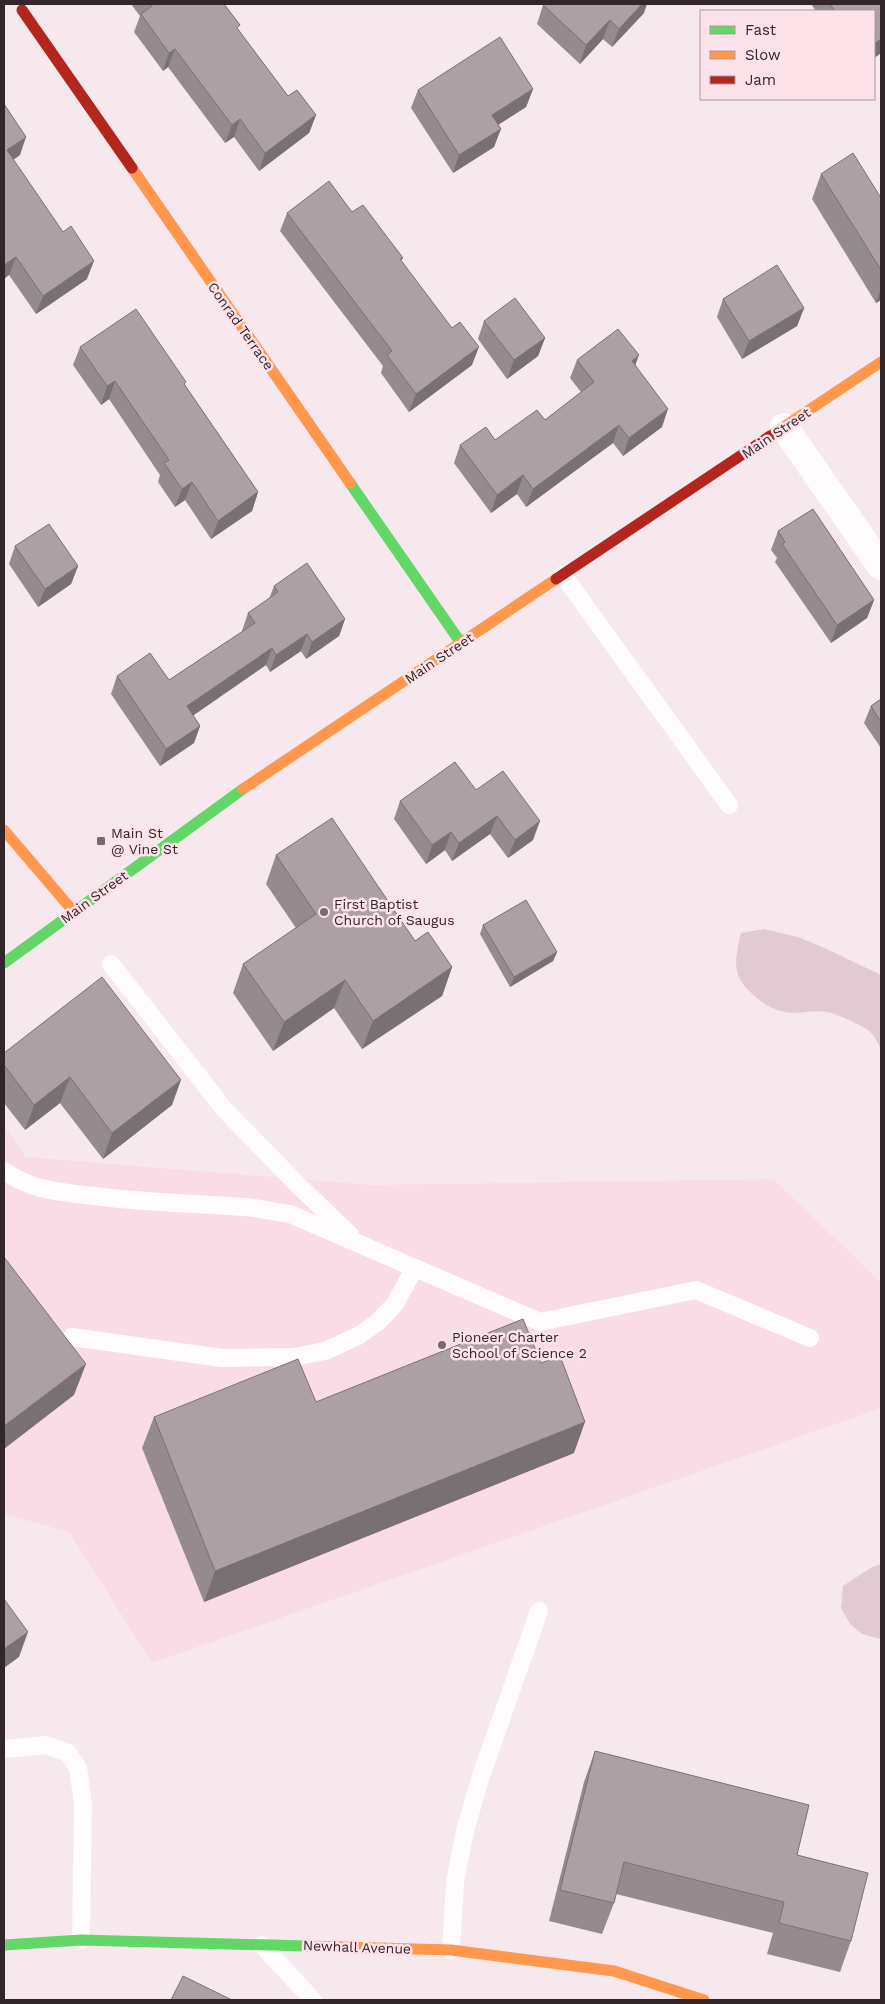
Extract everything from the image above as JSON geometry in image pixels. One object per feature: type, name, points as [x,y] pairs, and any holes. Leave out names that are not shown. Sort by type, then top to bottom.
[{"type":"street","name":"Conrad Terrace","points":[[22,10],[461,643]]},
{"type":"street","name":"Main Street","points":[[4,963],[73,911],[277,765],[881,362]]},
{"type":"street","points":[[784,427],[881,566]]},
{"type":"street","points":[[4,830],[73,911]]},
{"type":"street","name":"Newhall Avenue","points":[[4,1945],[81,1940],[451,1950],[614,1971],[704,2000]]},
{"type":"lane","points":[[563,575],[729,805]]},
{"type":"lane","points":[[112,964],[224,1109],[357,1242]]},
{"type":"lane","points":[[4,1171],[19,1181],[50,1191],[116,1199],[246,1207],[290,1214],[540,1322],[696,1290],[810,1338]]},
{"type":"lane","points":[[72,1337],[222,1358],[294,1357],[325,1351],[358,1336],[372,1327],[395,1304],[414,1269]]},
{"type":"lane","points":[[451,1950],[455,1882],[465,1831],[480,1779],[539,1611]]},
{"type":"lane","points":[[4,1749],[46,1745],[68,1752],[78,1768],[83,1804],[81,1940]]},
{"type":"lane","points":[[262,1945],[312,2000]]},
{"type":"shaded area","points":[[764,929],[798,937],[881,975],[881,1051],[872,1034],[864,1027],[832,1013],[822,1011],[790,1013],[773,1009],[760,1001],[749,990],[739,976],[736,962],[741,933]]},
{"type":"shaded area","name":"Pioneer Charter School of Science 2","points":[[4,1126],[26,1157],[370,1185],[773,1179],[881,1282],[881,1408],[152,1663],[69,1532],[4,1514]]},
{"type":"shaded area","points":[[881,1564],[881,1639],[862,1634],[850,1624],[841,1608],[843,1586],[872,1567]]},
{"type":"building","points":[[151,4],[224,4],[240,25],[237,28],[288,96],[297,90],[316,115],[265,153],[240,119],[232,125],[175,49],[169,53],[141,14],[152,6]]},
{"type":"building","points":[[642,4],[619,29],[610,20],[586,45],[543,5]]},
{"type":"building","points":[[830,4],[881,4],[881,39],[875,43],[875,10],[834,10]]},
{"type":"building","points":[[500,37],[533,89],[492,115],[501,129],[459,155],[418,90]]},
{"type":"building","points":[[4,104],[26,137],[7,150],[63,232],[71,226],[94,261],[43,296],[16,257],[4,265]]},
{"type":"building","points":[[853,153],[881,198],[881,270],[821,174]]},
{"type":"building","points":[[329,181],[352,212],[363,205],[403,258],[400,259],[452,328],[460,322],[479,347],[416,394],[387,355],[392,351],[287,213]]},
{"type":"building","points":[[777,265],[804,308],[749,341],[723,299]]},
{"type":"building","points":[[515,298],[545,338],[514,360],[484,321]]},
{"type":"building","points":[[136,309],[186,382],[184,384],[258,492],[218,521],[192,482],[182,489],[164,463],[169,460],[115,381],[107,386],[80,347]]},
{"type":"building","points":[[618,329],[639,355],[632,361],[668,409],[629,438],[619,425],[533,489],[523,475],[497,495],[460,445],[486,427],[495,440],[537,410],[545,420],[594,382],[577,360]]},
{"type":"building","points":[[813,509],[874,600],[837,625],[782,544],[785,542],[778,531]]},
{"type":"building","points":[[49,524],[78,566],[45,589],[15,546]]},
{"type":"building","points":[[307,563],[345,619],[312,642],[307,634],[276,655],[272,648],[187,706],[200,726],[166,749],[117,676],[150,653],[169,680],[255,623],[248,613],[278,592],[274,586]]},
{"type":"building","points":[[881,699],[881,722],[871,706]]},
{"type":"building","points":[[455,762],[476,790],[503,771],[540,821],[515,840],[497,816],[459,843],[451,832],[432,845],[400,801]]},
{"type":"building","points":[[332,818],[415,941],[428,932],[452,967],[373,1021],[345,980],[284,1022],[243,964],[316,914],[276,855]]},
{"type":"building","points":[[526,900],[557,952],[514,977],[483,925]]},
{"type":"building","points":[[102,977],[181,1080],[112,1133],[70,1077],[34,1105],[4,1065],[4,1053]]},
{"type":"building","points":[[4,1257],[86,1364],[4,1426]]},
{"type":"building","points":[[523,1319],[541,1363],[560,1356],[585,1422],[215,1571],[154,1417],[298,1359],[316,1402]]},
{"type":"building","points":[[4,1599],[28,1632],[4,1649]]},
{"type":"building","points":[[595,1751],[809,1805],[797,1855],[868,1873],[851,1941],[779,1923],[784,1902],[624,1862],[614,1903],[560,1890]]},
{"type":"building","points":[[183,1976],[232,2000],[171,2000]]},
{"type":"traffic: fast","points":[[350,483],[461,643]]},
{"type":"traffic: fast","points":[[4,963],[243,789]]},
{"type":"traffic: fast","points":[[4,1945],[81,1940],[306,1946]]},
{"type":"traffic: slow","points":[[132,168],[350,483]]},
{"type":"traffic: slow","points":[[770,436],[881,362]]},
{"type":"traffic: slow","points":[[243,789],[556,579]]},
{"type":"traffic: slow","points":[[4,830],[73,911]]},
{"type":"traffic: slow","points":[[306,1946],[451,1950],[614,1971],[704,2000]]},
{"type":"traffic: jam","points":[[22,10],[132,168]]},
{"type":"traffic: jam","points":[[556,579],[770,436]]},
{"type":"place","name":"Main St @ Vine St","points":[[101,841]]},
{"type":"place","name":"First Baptist Church of Saugus","points":[[324,912]]},
{"type":"place","name":"Pioneer Charter School of Science 2","points":[[442,1345]]}]
